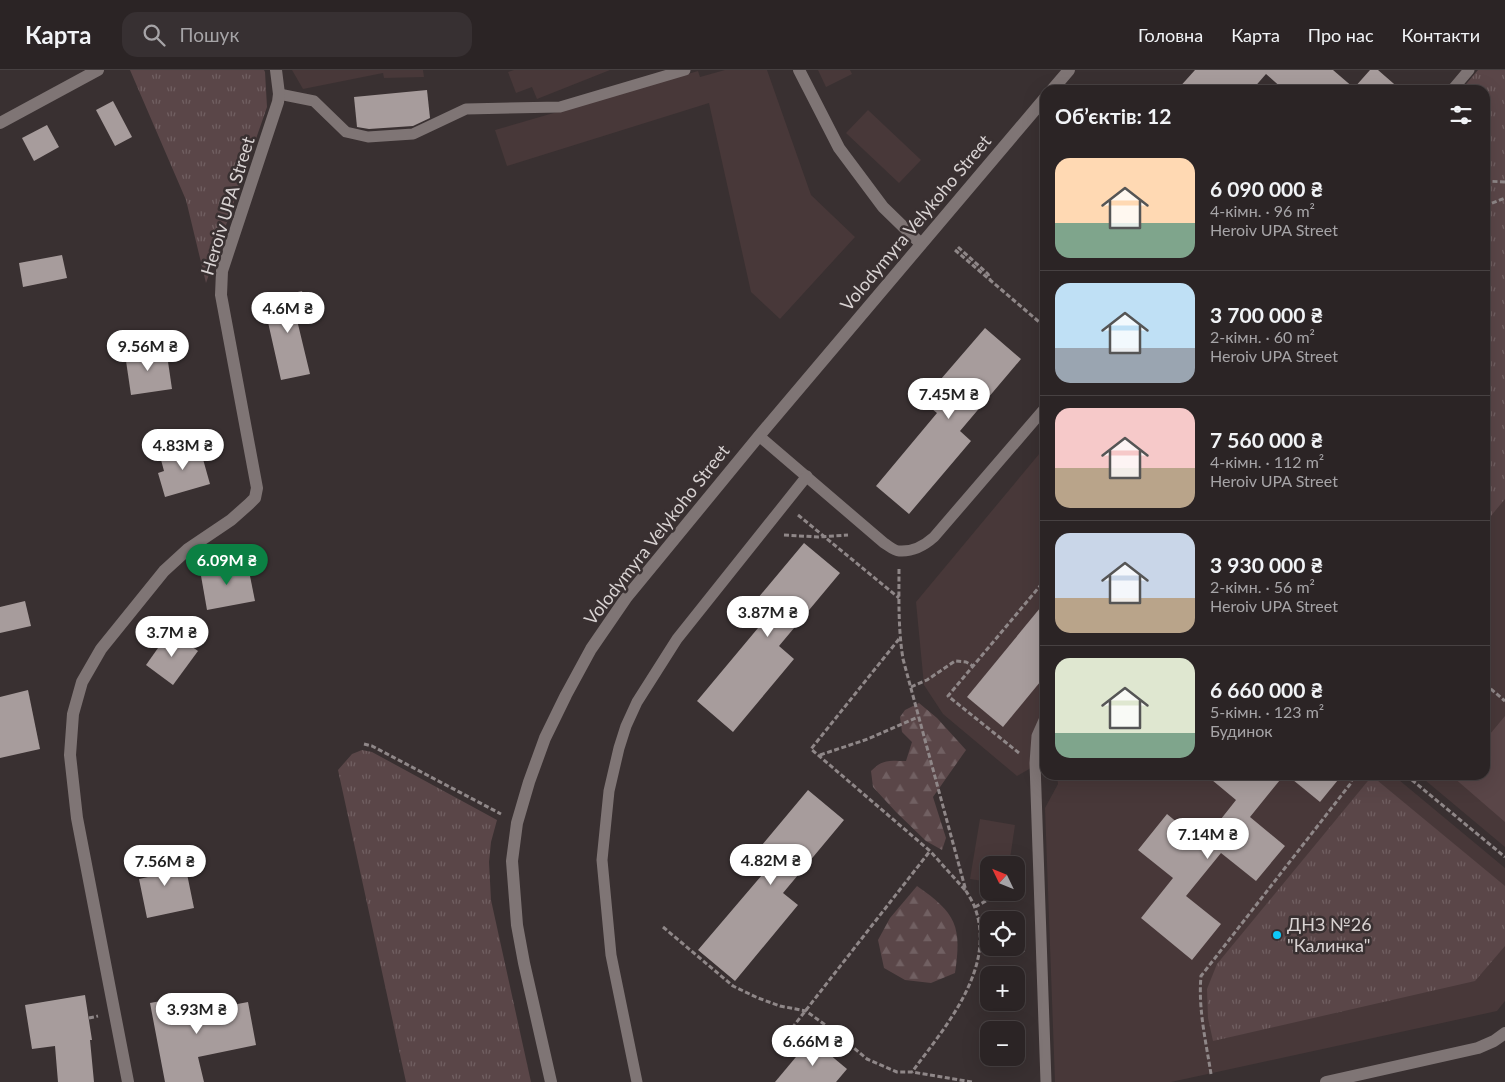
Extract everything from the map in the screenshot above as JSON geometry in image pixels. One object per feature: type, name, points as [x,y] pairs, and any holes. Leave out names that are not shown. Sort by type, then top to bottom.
[{"type":"street","points":[[0,123],[98,70]]},
{"type":"street","name":"Heroiv UPA Street","points":[[128,1082],[77,818],[70,755],[73,714],[82,682],[101,648],[164,571],[188,549],[231,520],[255,498],[257,488],[220,283],[222,271],[269,131],[279,94],[276,70]]},
{"type":"street","points":[[799,70],[839,148],[883,207],[921,244]]},
{"type":"street","points":[[1056,85],[1069,70]]},
{"type":"street","name":"Volodymyra Velykoho Street","points":[[551,1082],[517,925],[512,861],[517,823],[529,782],[545,738],[566,695],[591,649],[626,598],[758,436],[1040,104]]},
{"type":"street","points":[[1326,1082],[1478,1048],[1494,1041],[1505,1033]]},
{"type":"lane","points":[[279,94],[314,101],[346,132],[368,137],[413,134],[466,109],[560,107],[685,70]]},
{"type":"lane","points":[[1456,85],[1469,70]]},
{"type":"lane","points":[[758,436],[892,548],[899,551],[917,548],[926,544],[934,537],[1040,414]]},
{"type":"lane","points":[[637,1082],[610,955],[602,860],[609,791],[619,748],[637,702],[677,639],[807,476]]},
{"type":"lane","points":[[1040,728],[1036,736],[1036,767],[1046,1082]]},
{"type":"path","points":[[1490,181],[1505,182]]},
{"type":"path","points":[[1490,204],[1505,198]]},
{"type":"path","points":[[956,248],[1040,323]]},
{"type":"path","points":[[784,504],[899,598]]},
{"type":"path","points":[[758,536],[824,537],[874,533]]},
{"type":"path","points":[[899,551],[900,639],[918,717],[966,891]]},
{"type":"path","points":[[1036,767],[948,696],[1040,586]]},
{"type":"path","points":[[900,639],[811,749],[930,851],[966,891],[975,907],[980,938],[979,957],[960,1006],[912,1072]]},
{"type":"path","points":[[911,687],[927,680],[955,661],[966,662],[973,666]]},
{"type":"path","points":[[1490,688],[1505,701]]},
{"type":"path","points":[[819,756],[868,739],[918,717]]},
{"type":"path","points":[[364,744],[372,746],[517,823]]},
{"type":"path","points":[[1211,1074],[1203,1022],[1200,990],[1201,976],[1352,780]]},
{"type":"path","points":[[1412,780],[1505,857]]},
{"type":"path","points":[[835,1032],[792,1028],[930,851]]},
{"type":"path","points":[[975,907],[986,901]]},
{"type":"path","points":[[662,927],[733,986],[780,1006],[806,1011],[867,1058],[897,1072],[912,1072],[972,1082]]},
{"type":"shaded area","points":[[292,70],[423,70],[424,77],[384,78],[383,73],[303,89]]},
{"type":"shaded area","points":[[514,70],[610,70],[537,99],[532,87],[516,93],[508,72]]},
{"type":"shaded area","points":[[725,70],[767,70],[811,195],[855,237],[780,319],[751,292],[709,103],[507,166],[495,130],[698,71],[700,77]]},
{"type":"shaded area","points":[[818,70],[850,70],[852,74],[826,87]]},
{"type":"shaded area","points":[[868,110],[921,160],[899,183],[846,133]]},
{"type":"shaded area","points":[[1505,219],[1505,847],[1425,780],[1490,780],[1490,237]]},
{"type":"shaded area","points":[[1040,453],[1040,763],[1017,776],[943,714],[924,685],[916,602]]},
{"type":"shaded area","name":"ДНЗ №26 \"Калинка\"","points":[[1058,780],[1399,780],[1505,868],[1505,1001],[1497,1011],[1171,1082],[1055,1082],[1045,808],[1058,784]]},
{"type":"shaded area","points":[[980,819],[1015,825],[1010,856],[980,856],[980,881],[970,879]]},
{"type":"green space","points":[[130,70],[264,70],[265,72],[267,107],[206,283],[186,200]]},
{"type":"green space","points":[[1478,70],[1505,70],[1505,499],[1490,517],[1490,85],[1465,85]]},
{"type":"green space","points":[[919,703],[937,718],[966,750],[933,797],[946,838],[942,850],[926,841],[873,787],[871,771],[876,767],[887,761],[906,761],[912,742],[902,732],[900,717],[905,710]]},
{"type":"green space","points":[[1505,716],[1505,822],[1456,780],[1490,780],[1490,734]]},
{"type":"green space","points":[[362,750],[372,752],[497,820],[491,842],[489,862],[491,900],[531,1082],[406,1082],[338,770],[352,754]]},
{"type":"green space","points":[[1369,780],[1377,780],[1505,886],[1505,946],[1475,981],[1213,1041],[1208,1018],[1207,989],[1217,964]]},
{"type":"green space","points":[[917,886],[940,904],[948,913],[953,922],[958,943],[955,973],[931,983],[905,980],[884,968],[878,940],[890,918]]},
{"type":"building","points":[[1195,70],[1333,70],[1350,85],[1278,85],[1266,74],[1256,85],[1182,85]]},
{"type":"building","points":[[1370,70],[1378,70],[1395,85],[1357,85]]},
{"type":"building","points":[[427,90],[430,118],[413,126],[369,129],[357,127],[354,97]]},
{"type":"building","points":[[113,101],[132,137],[115,146],[96,110]]},
{"type":"building","points":[[47,125],[59,147],[34,161],[22,138]]},
{"type":"building","points":[[62,255],[67,278],[23,287],[19,263]]},
{"type":"building","points":[[302,291],[308,317],[297,320],[310,374],[281,380],[263,300]]},
{"type":"building","points":[[985,328],[1021,359],[960,431],[971,441],[909,514],[876,486],[937,413],[922,401]]},
{"type":"building","points":[[166,348],[172,389],[131,395],[125,354]]},
{"type":"building","points":[[199,445],[210,484],[165,497],[158,473],[164,471],[160,456]]},
{"type":"building","points":[[804,543],[840,573],[779,646],[794,659],[733,732],[697,701],[758,628],[743,616]]},
{"type":"building","points":[[247,561],[255,601],[207,610],[200,570]]},
{"type":"building","points":[[25,601],[31,626],[0,633],[0,607]]},
{"type":"building","points":[[1040,608],[1040,682],[1003,727],[967,697]]},
{"type":"building","points":[[170,631],[198,651],[173,685],[146,665]]},
{"type":"building","points":[[28,690],[40,749],[0,758],[0,697]]},
{"type":"building","points":[[1212,780],[1280,780],[1250,817],[1285,846],[1256,881],[1221,853],[1186,896],[1221,924],[1192,960],[1141,918],[1173,878],[1138,850],[1167,814],[1202,843],[1236,800]]},
{"type":"building","points":[[1293,780],[1338,780],[1320,802]]},
{"type":"building","points":[[808,790],[844,820],[783,893],[798,905],[735,981],[698,950],[762,875],[747,863]]},
{"type":"building","points":[[173,853],[177,871],[186,869],[194,908],[147,918],[139,879],[148,877],[145,859]]},
{"type":"building","points":[[198,994],[201,1011],[248,1002],[256,1045],[198,1057],[204,1082],[165,1082],[150,1003]]},
{"type":"building","points":[[85,995],[92,1040],[90,1040],[94,1082],[58,1082],[55,1046],[32,1049],[25,1005]]},
{"type":"building","points":[[811,1039],[847,1069],[836,1082],[775,1082]]},
{"type":"place","name":"ДНЗ №26 \"Калинка\"","points":[[1277,935]]}]
